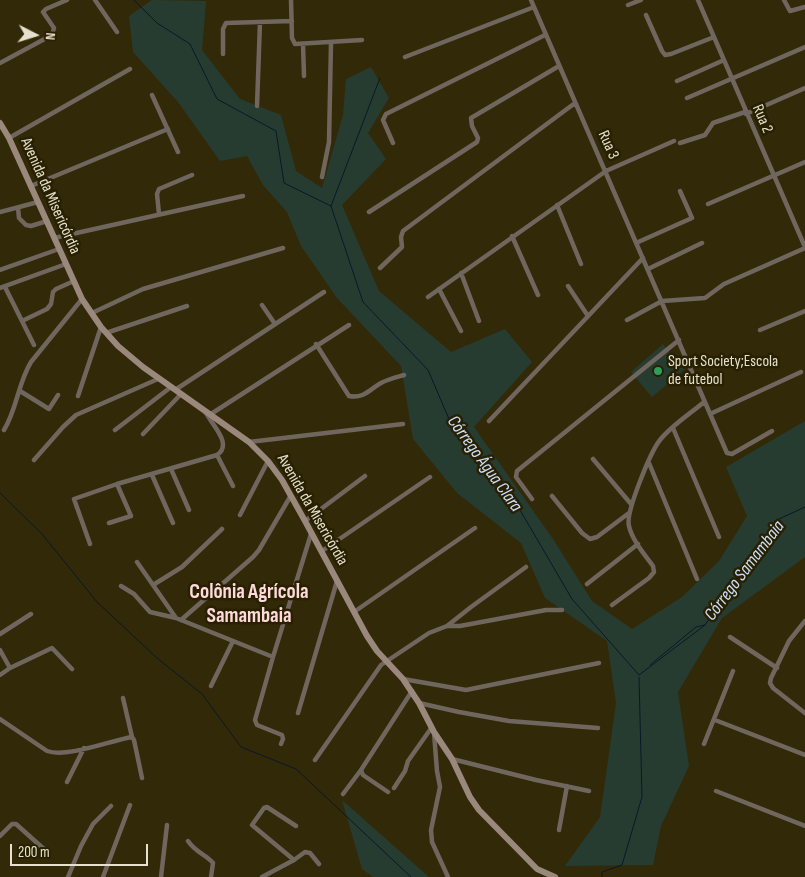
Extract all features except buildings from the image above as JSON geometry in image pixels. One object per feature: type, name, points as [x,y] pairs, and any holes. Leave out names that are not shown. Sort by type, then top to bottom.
[{"type":"street","points":[[0,63],[52,35],[54,28],[43,12],[67,0]]},
{"type":"street","points":[[95,0],[117,32]]},
{"type":"street","points":[[291,0],[293,42],[295,44],[362,40]]},
{"type":"street","name":"Rua 3","points":[[531,0],[726,452],[730,455],[772,432]]},
{"type":"street","points":[[628,5],[641,0]]},
{"type":"street","name":"Rua 2","points":[[698,0],[805,248]]},
{"type":"street","points":[[784,0],[790,11],[805,7]]},
{"type":"street","points":[[406,57],[534,7]]},
{"type":"street","points":[[646,15],[665,55],[670,55],[714,37]]},
{"type":"street","points":[[223,54],[224,24],[292,21]]},
{"type":"street","points":[[257,106],[260,22]]},
{"type":"street","points":[[393,143],[383,120],[386,114],[545,35]]},
{"type":"street","points":[[322,177],[329,142],[331,43]]},
{"type":"street","points":[[303,44],[304,76]]},
{"type":"street","points":[[687,98],[805,47]]},
{"type":"street","points":[[678,81],[724,60]]},
{"type":"street","points":[[369,212],[477,142],[478,138],[472,126],[471,118],[559,66]]},
{"type":"street","points":[[9,138],[130,69]]},
{"type":"street","points":[[680,143],[707,134],[713,123],[746,113],[805,88]]},
{"type":"street","points":[[152,96],[178,152]]},
{"type":"street","points":[[380,268],[402,247],[401,237],[404,232],[575,103]]},
{"type":"street","name":"Avenida da Misericórdia","points":[[0,123],[9,138],[82,299],[101,327],[126,353],[158,379],[203,408],[249,442],[268,461],[282,480],[367,636],[385,661],[412,691],[452,759],[470,797],[479,810],[537,870],[555,877]]},
{"type":"street","points":[[31,186],[168,129]]},
{"type":"street","points":[[428,297],[606,171],[674,141]]},
{"type":"street","points":[[708,204],[805,162]]},
{"type":"street","points":[[160,214],[157,194],[159,189],[192,175]]},
{"type":"street","points":[[636,243],[692,218],[680,191]]},
{"type":"street","points":[[54,238],[243,196]]},
{"type":"street","points":[[0,212],[38,202]]},
{"type":"street","points":[[557,205],[581,264]]},
{"type":"street","points":[[18,208],[19,218],[26,225],[31,226],[47,221]]},
{"type":"street","points":[[512,236],[538,295]]},
{"type":"street","points":[[648,269],[702,243]]},
{"type":"street","points":[[0,270],[59,248]]},
{"type":"street","points":[[92,313],[143,289],[283,248]]},
{"type":"street","points":[[627,320],[662,301],[705,298],[728,282],[805,248]]},
{"type":"street","points":[[489,421],[643,258]]},
{"type":"street","points":[[34,345],[2,287],[66,264]]},
{"type":"street","points":[[461,273],[479,321]]},
{"type":"street","points":[[22,321],[47,309],[51,304],[53,292],[74,281]]},
{"type":"street","points":[[568,286],[588,316]]},
{"type":"street","points":[[439,289],[461,331]]},
{"type":"street","points":[[115,430],[324,292]]},
{"type":"street","points":[[4,430],[11,419],[26,370],[82,299]]},
{"type":"street","points":[[262,305],[275,324]]},
{"type":"street","points":[[106,333],[187,306]]},
{"type":"street","points":[[760,330],[805,311]]},
{"type":"street","points":[[211,414],[316,344],[349,325]]},
{"type":"street","points":[[78,396],[101,327]]},
{"type":"street","points":[[532,498],[516,477],[517,471],[679,340]]},
{"type":"street","points":[[316,344],[349,396],[358,397],[366,395],[382,382],[404,375]]},
{"type":"street","points":[[710,414],[801,372]]},
{"type":"street","points":[[34,460],[63,426],[76,415],[158,379]]},
{"type":"street","points":[[143,434],[176,390]]},
{"type":"street","points":[[20,391],[49,409],[58,395]]},
{"type":"street","points":[[612,605],[649,578],[654,572],[653,566],[628,525],[631,504],[649,463],[659,442],[704,402]]},
{"type":"street","points":[[90,544],[74,498],[222,452],[224,447],[222,441],[203,408]]},
{"type":"street","points":[[249,442],[402,424]]},
{"type":"street","points":[[673,428],[719,537]]},
{"type":"street","points":[[217,455],[233,486]]},
{"type":"street","points":[[593,459],[631,504]]},
{"type":"street","points":[[240,515],[268,461]]},
{"type":"street","points":[[649,463],[697,579]]},
{"type":"street","points":[[172,469],[189,510]]},
{"type":"street","points":[[152,475],[172,523]]},
{"type":"street","points":[[305,521],[365,476]]},
{"type":"street","points":[[322,551],[430,477]]},
{"type":"street","points":[[109,523],[131,516],[117,484]]},
{"type":"street","points":[[552,496],[582,533],[590,539],[597,538],[629,513]]},
{"type":"street","points":[[179,619],[253,557],[290,497]]},
{"type":"street","points":[[354,612],[475,528]]},
{"type":"street","points":[[153,585],[182,567],[222,529]]},
{"type":"street","points":[[281,744],[283,739],[280,733],[257,725],[255,720],[311,534]]},
{"type":"street","points":[[587,584],[638,544]]},
{"type":"street","points":[[137,562],[179,619]]},
{"type":"street","points":[[316,760],[374,674],[385,661],[430,633],[447,626],[526,567]]},
{"type":"street","points":[[298,713],[337,581]]},
{"type":"street","points":[[121,586],[134,594],[150,612],[179,619],[273,657]]},
{"type":"street","points":[[447,626],[460,626],[546,610],[562,610]]},
{"type":"street","points":[[0,634],[31,614]]},
{"type":"street","points":[[805,621],[790,641],[771,678],[772,686],[805,713]]},
{"type":"street","points":[[730,637],[777,668]]},
{"type":"street","points":[[211,686],[233,641]]},
{"type":"street","points":[[0,675],[10,668],[52,648],[72,669]]},
{"type":"street","points":[[0,650],[10,668]]},
{"type":"street","points":[[403,680],[466,690],[599,662]]},
{"type":"street","points":[[704,744],[734,671]]},
{"type":"street","points":[[343,794],[361,770],[412,691]]},
{"type":"street","points":[[123,698],[142,778]]},
{"type":"street","points":[[419,703],[509,721],[598,728]]},
{"type":"street","points":[[0,719],[52,753],[133,738]]},
{"type":"street","points":[[715,720],[805,755]]},
{"type":"street","points":[[394,788],[405,771],[408,761],[433,729]]},
{"type":"street","points":[[433,729],[440,787],[431,830],[432,842],[448,877]]},
{"type":"street","points":[[67,782],[84,748]]},
{"type":"street","points":[[452,759],[589,791]]},
{"type":"street","points":[[361,770],[363,775],[388,792]]},
{"type":"street","points":[[559,830],[567,786]]},
{"type":"street","points":[[716,790],[805,826]]},
{"type":"street","points":[[103,877],[130,805]]},
{"type":"street","points":[[68,877],[93,824],[111,806]]},
{"type":"street","points":[[294,860],[252,826],[264,808],[267,807],[296,826]]},
{"type":"street","points":[[0,836],[12,824],[16,824],[45,850]]},
{"type":"street","points":[[160,877],[167,825]]},
{"type":"street","points":[[188,841],[194,849],[213,863],[211,877]]},
{"type":"street","points":[[262,877],[305,852],[308,852],[319,864]]},
{"type":"green space","points":[[152,0],[206,1],[202,50],[240,99],[281,115],[296,171],[322,188],[343,115],[346,79],[371,67],[389,98],[368,133],[386,159],[342,205],[379,291],[451,352],[505,329],[532,362],[474,427],[553,539],[592,601],[632,629],[682,597],[719,561],[747,516],[726,467],[805,421],[805,557],[722,618],[678,692],[689,766],[661,826],[653,865],[565,866],[600,817],[616,703],[607,641],[545,598],[521,543],[457,493],[413,439],[401,366],[337,298],[301,246],[287,212],[263,185],[247,156],[220,161],[178,102],[133,52],[129,16]]},
{"type":"green space","name":"Sport Society;Escola de futebol","points":[[663,344],[684,370],[652,397],[631,372]]},
{"type":"green space","points":[[342,800],[429,877],[373,877],[362,869]]},
{"type":"waterway","points":[[134,0],[157,23],[190,44],[217,99],[276,131],[284,183],[331,206]]},
{"type":"waterway","name":"Córrego Água Clara","points":[[380,78],[331,206],[363,302],[428,370],[452,426],[520,510],[572,599],[639,675],[705,625],[779,519],[805,507]]},
{"type":"waterway","points":[[0,493],[42,534],[97,602],[157,658],[202,694],[241,747],[296,769],[411,877]]},
{"type":"waterway","name":"Córrego Samambaia","points":[[650,665],[696,627],[705,625]]},
{"type":"waterway","points":[[602,877],[602,872],[622,865],[642,797],[639,677]]},
{"type":"place","name":"Sport Society;Escola de futebol","points":[[658,371]]},
{"type":"district","name":"Colônia Agrícola Samambaia","points":[[249,605]]}]
